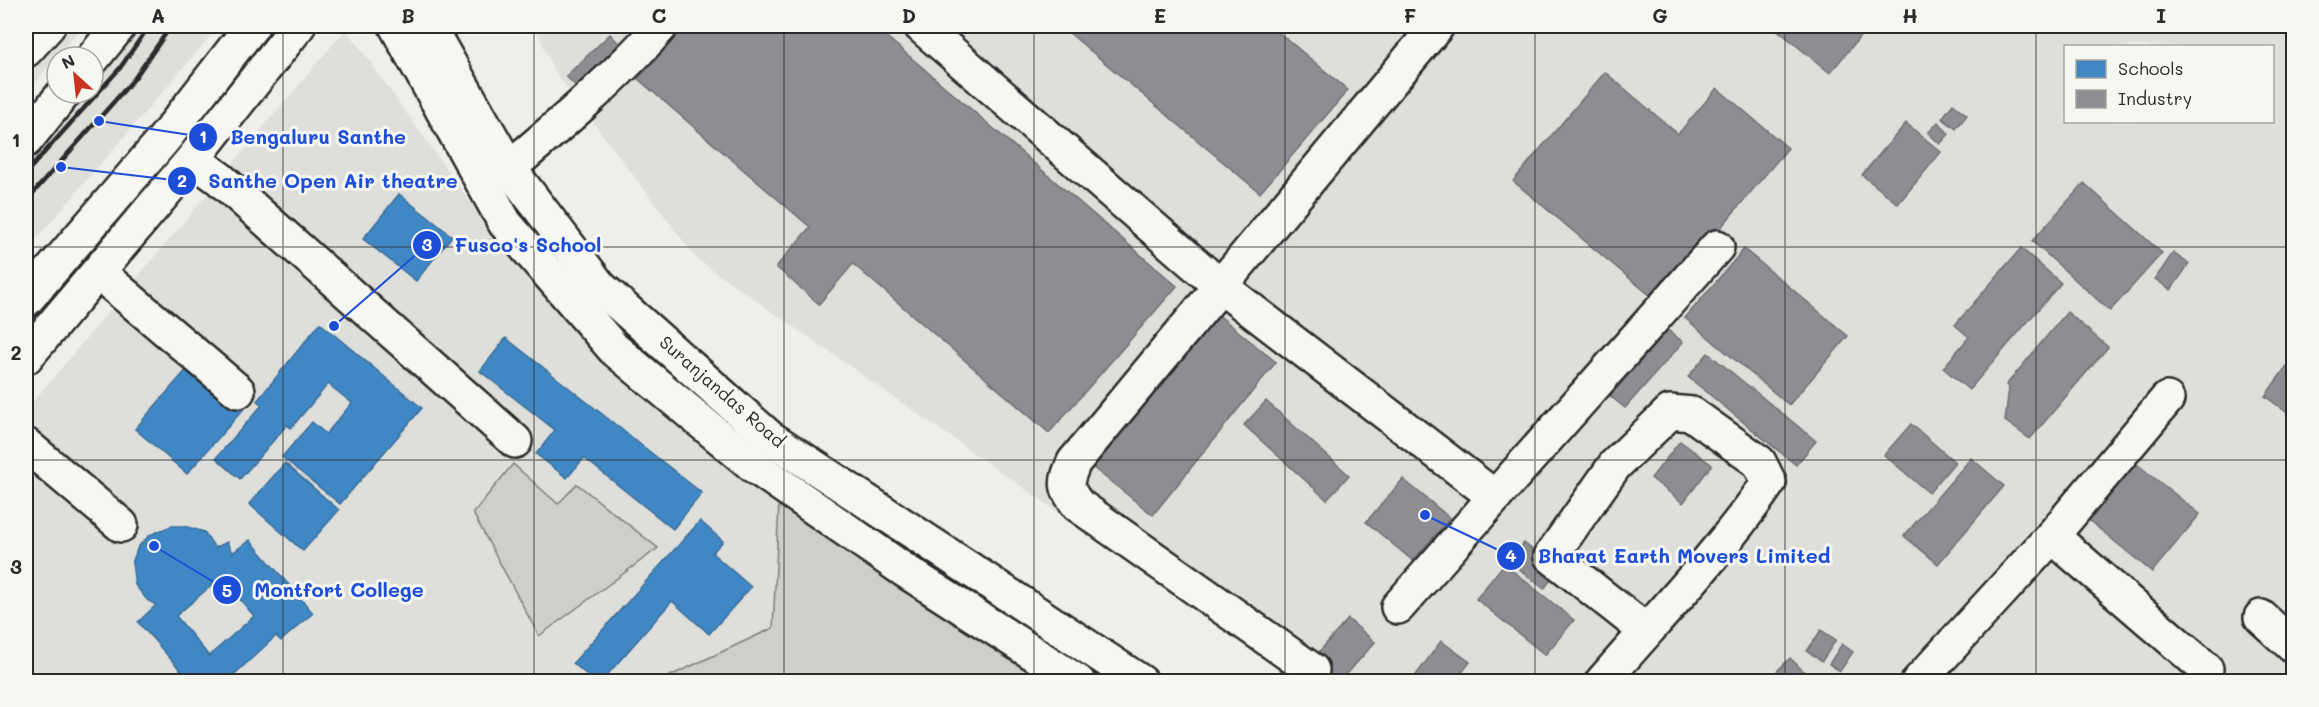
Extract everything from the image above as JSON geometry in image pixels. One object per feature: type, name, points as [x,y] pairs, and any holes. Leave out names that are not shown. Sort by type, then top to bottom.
[{"type":"main road","points":[[26,50],[48,26]]},
{"type":"main road","points":[[104,45],[119,26]]},
{"type":"main road","points":[[26,300],[164,139],[252,26]]},
{"type":"main road","points":[[26,357],[193,159],[298,26]]},
{"type":"main road","name":"Suranjandas Road","points":[[396,26],[505,223],[614,349],[754,466],[904,570],[1078,681]]},
{"type":"main road","name":"Suranjandas Road","points":[[428,26],[509,168],[600,287],[769,437],[1141,681]]},
{"type":"main road","points":[[509,168],[560,124],[661,26]]},
{"type":"main road","points":[[921,26],[1220,286],[1495,497]]},
{"type":"main road","points":[[1312,670],[1078,504],[1068,491],[1066,480],[1074,462],[1437,26]]},
{"type":"main road","points":[[26,140],[54,105]]},
{"type":"main road","points":[[193,159],[220,179],[515,441]]},
{"type":"main road","points":[[1398,607],[1717,248]]},
{"type":"main road","points":[[99,273],[238,391]]},
{"type":"main road","points":[[1918,681],[2052,536],[2167,399]]},
{"type":"main road","points":[[1602,681],[1646,631],[1745,518],[1769,482],[1759,462],[1692,414],[1670,412],[1615,465],[1551,556],[1646,631]]},
{"type":"main road","points":[[26,445],[121,525]]},
{"type":"main road","points":[[2052,536],[2206,669]]},
{"type":"main road","points":[[2261,617],[2294,646]]},
{"type":"shaded area","points":[[26,26],[82,26],[66,45],[45,45],[45,71],[26,94]]},
{"type":"shaded area","points":[[136,26],[219,26],[26,251],[26,149],[33,156],[73,105],[105,105],[105,65]]},
{"type":"shaded area","points":[[535,26],[2293,26],[2293,681],[1299,681],[697,259],[554,71]]},
{"type":"shaded area","points":[[346,29],[491,231],[779,503],[773,628],[657,681],[26,682],[26,410]]},
{"type":"shaded area","points":[[513,464],[558,504],[577,484],[658,548],[539,636],[473,513]]},
{"type":"shaded area","points":[[779,503],[1046,682],[657,682],[773,628]]},
{"type":"building: Schools","points":[[399,194],[452,236],[416,281],[363,239]]},
{"type":"building: Schools","points":[[320,323],[422,408],[340,504],[282,457],[312,422],[326,434],[352,403],[328,384],[291,428],[287,425],[240,479],[216,458],[262,405],[257,401]]},
{"type":"building: Schools","points":[[506,338],[702,493],[673,529],[584,458],[567,478],[536,454],[555,430],[480,371]]},
{"type":"building: Schools","points":[[195,360],[247,405],[187,474],[135,429]]},
{"type":"building: Schools","points":[[285,463],[339,510],[303,551],[249,504]]},
{"type":"building: Schools","points":[[700,521],[723,541],[712,553],[751,587],[709,634],[672,601],[601,682],[595,682],[573,663]]},
{"type":"building: Schools","points":[[171,526],[184,526],[204,532],[215,548],[227,542],[232,553],[250,540],[313,613],[281,641],[276,636],[226,682],[191,682],[138,622],[156,605],[147,600],[135,585],[132,563],[138,547],[150,535]],"holes":[[[221,577],[254,616],[209,656],[176,616]]]},
{"type":"building: Industry","points":[[685,26],[874,26],[1177,286],[1049,433],[853,264],[819,304],[776,267],[810,227],[638,79]]},
{"type":"building: Industry","points":[[1061,26],[1271,26],[1348,90],[1260,193]]},
{"type":"building: Industry","points":[[1777,26],[1869,26],[1830,73],[1775,28]]},
{"type":"building: Industry","points":[[610,34],[642,67],[598,109],[566,76]]},
{"type":"building: Industry","points":[[1605,72],[1678,134],[1717,88],[1788,148],[1658,302],[1513,181]]},
{"type":"building: Industry","points":[[1953,104],[1967,115],[1956,129],[1942,118]]},
{"type":"building: Industry","points":[[1938,122],[1949,134],[1940,144],[1928,133]]},
{"type":"building: Industry","points":[[1906,123],[1941,152],[1898,204],[1862,175]]},
{"type":"building: Industry","points":[[2084,183],[2162,253],[2110,311],[2032,241]]},
{"type":"building: Industry","points":[[2021,248],[2061,283],[1969,390],[1943,368],[1969,337],[1955,325]]},
{"type":"building: Industry","points":[[1744,249],[1848,336],[1789,405],[1685,318]]},
{"type":"building: Industry","points":[[2173,253],[2189,264],[2171,290],[2155,279]]},
{"type":"building: Industry","points":[[2067,312],[2108,347],[2030,439],[2005,421],[2009,387],[2006,385]]},
{"type":"building: Industry","points":[[1216,313],[1276,362],[1153,515],[1092,467]]},
{"type":"building: Industry","points":[[1668,330],[1683,342],[1625,408],[1610,396]]},
{"type":"building: Industry","points":[[1708,353],[1816,441],[1796,465],[1688,377]]},
{"type":"building: Industry","points":[[2286,367],[2294,372],[2294,408],[2289,414],[2265,396]]},
{"type":"building: Industry","points":[[1266,401],[1349,475],[1327,500],[1244,425]]},
{"type":"building: Industry","points":[[1911,424],[1955,462],[1929,493],[1884,455]]},
{"type":"building: Industry","points":[[1680,441],[1712,465],[1683,503],[1651,478]]},
{"type":"building: Industry","points":[[1971,458],[2004,486],[1938,564],[1904,536]]},
{"type":"building: Industry","points":[[2133,461],[2200,514],[2152,572],[2086,518]]},
{"type":"building: Industry","points":[[1403,479],[1450,518],[1413,561],[1366,522]]},
{"type":"building: Industry","points":[[1524,543],[1558,570],[1544,589],[1509,561]]},
{"type":"building: Industry","points":[[1504,564],[1574,620],[1545,655],[1476,599]]},
{"type":"building: Industry","points":[[1348,619],[1375,642],[1340,682],[1330,682],[1309,663]]},
{"type":"building: Industry","points":[[1821,630],[1836,640],[1822,661],[1807,651]]},
{"type":"building: Industry","points":[[1441,641],[1470,662],[1455,682],[1411,682]]},
{"type":"building: Industry","points":[[1842,644],[1853,652],[1840,671],[1829,664]]},
{"type":"building: Industry","points":[[1790,658],[1815,682],[1786,682],[1776,672]]},
{"type":"railway","points":[[26,173],[120,68],[149,26]]},
{"type":"railway","points":[[26,201],[134,79],[171,26]]},
{"type":"place","name":"Bengaluru Santhe","points":[[99,121]]},
{"type":"place","name":"Santhe Open Air theatre","points":[[61,167]]},
{"type":"place","name":"Fusco's School","points":[[334,326]]},
{"type":"place","name":"Bharat Earth Movers Limited","points":[[1425,515]]},
{"type":"place","name":"Montfort College","points":[[154,546]]}]
